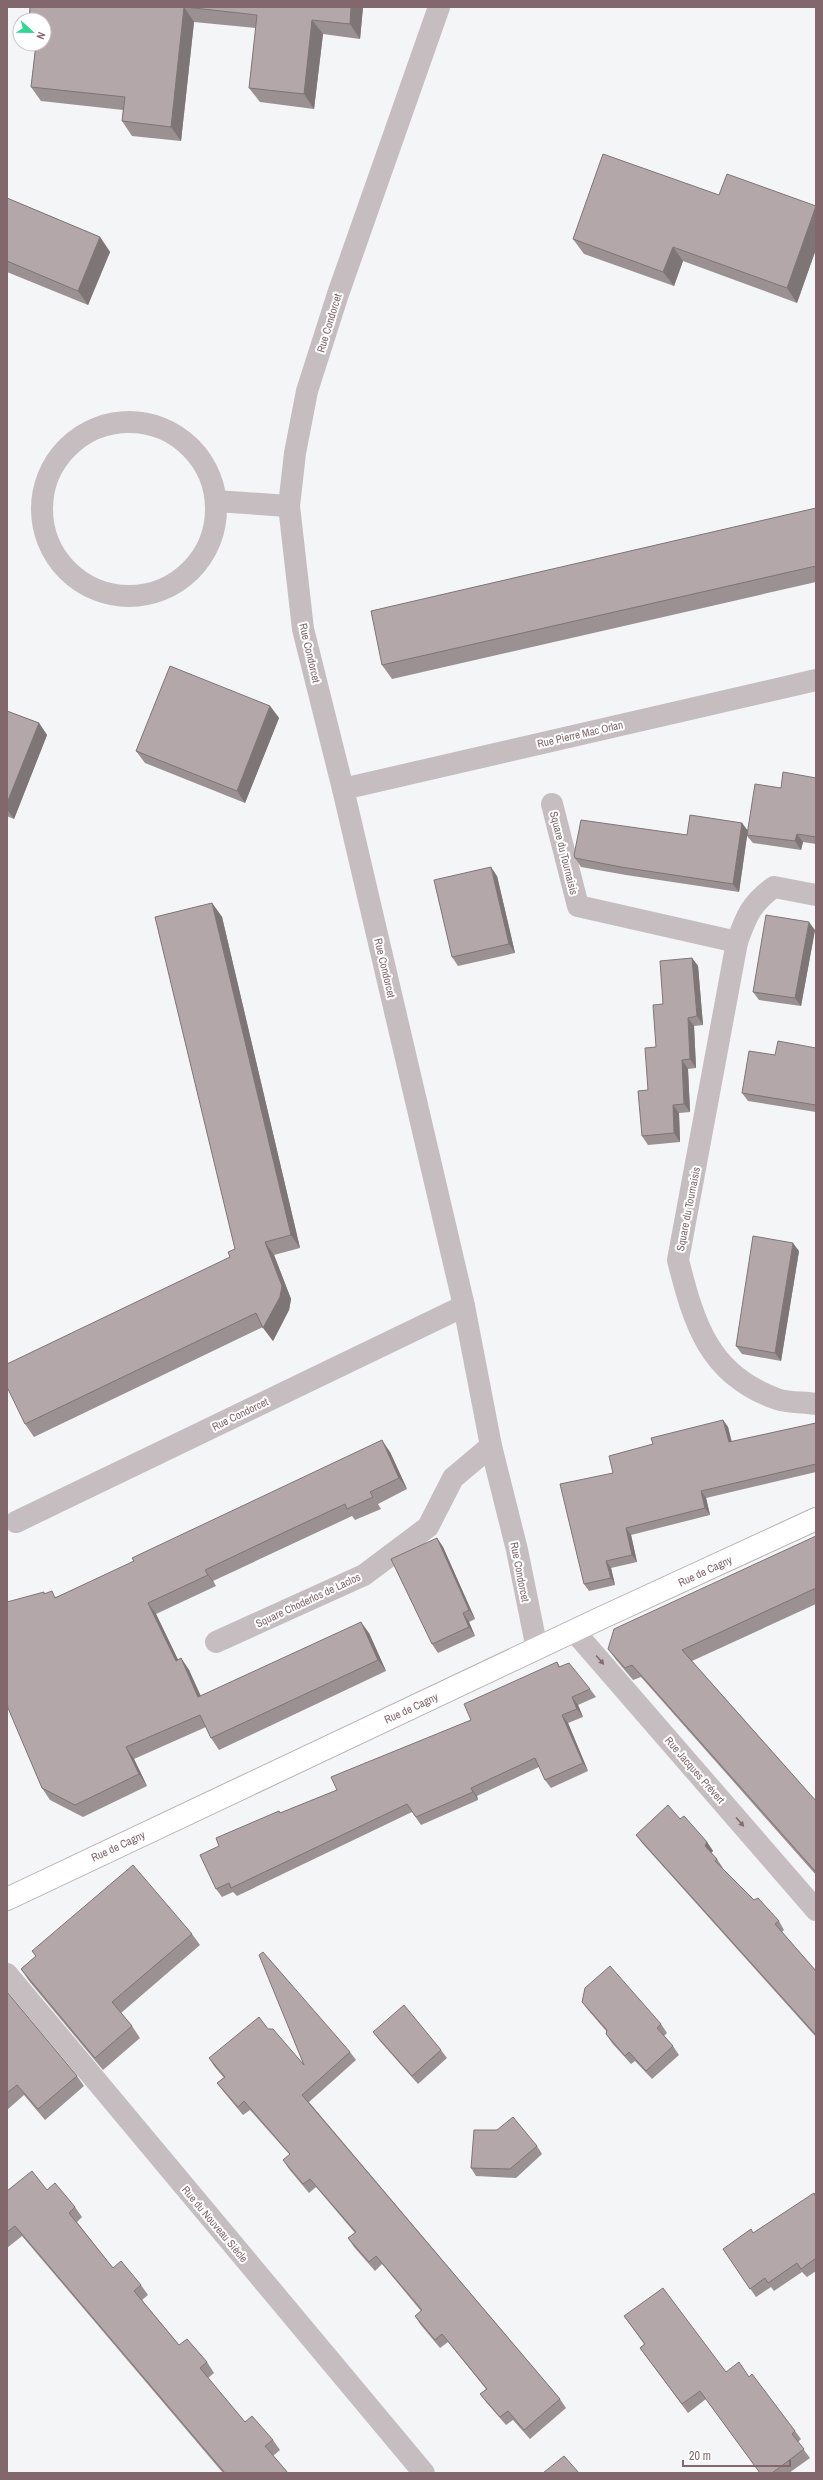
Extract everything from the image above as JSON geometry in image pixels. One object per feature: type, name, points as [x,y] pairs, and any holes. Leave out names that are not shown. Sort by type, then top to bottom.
[{"type":"main road","name":"Rue de Cagny","points":[[7,1898],[574,1631],[816,1519]]},
{"type":"street","name":"Rue Condorcet","points":[[439,7],[338,294],[307,391],[295,453],[289,506],[303,629],[343,789],[464,1306],[491,1446],[517,1550],[537,1649]]},
{"type":"street","points":[[129,421],[155,425],[178,436],[198,453],[210,476],[216,501],[216,523],[210,544],[198,563],[182,578],[164,590],[142,596],[120,596],[99,591],[79,581],[63,566],[55,554],[44,527],[42,501],[48,476],[61,454],[80,436],[104,425],[129,421]]},
{"type":"street","points":[[216,501],[289,506]]},
{"type":"street","name":"Rue Pierre Mac Orlan","points":[[343,789],[816,680]]},
{"type":"street","name":"Square du Tournaisis","points":[[552,804],[578,906],[737,942]]},
{"type":"street","name":"Square du Tournaisis","points":[[816,895],[774,888],[759,898],[747,915],[737,942],[678,1260],[691,1312],[714,1355],[743,1384],[778,1399],[816,1404]]},
{"type":"street","name":"Rue Condorcet","points":[[16,1522],[464,1306]]},
{"type":"street","name":"Square Choderlos de Laclos","points":[[216,1642],[364,1575],[428,1526],[453,1478],[491,1446]]},
{"type":"street","name":"Rue Jacques Prévert","points":[[574,1631],[816,1910]]},
{"type":"street","name":"Rue du Nouveau Siècle","points":[[7,1974],[424,2473]]},
{"type":"building","points":[[30,7],[184,7],[171,127],[122,121],[125,97],[31,87],[35,52],[52,52],[52,12],[30,12]]},
{"type":"building","points":[[185,7],[351,7],[350,24],[312,20],[304,94],[249,88],[257,15]]},
{"type":"building","points":[[603,154],[719,195],[727,174],[816,206],[787,288],[673,247],[663,272],[573,239]]},
{"type":"building","points":[[7,198],[100,237],[78,291],[7,261]]},
{"type":"building","points":[[816,508],[816,566],[382,665],[371,611]]},
{"type":"building","points":[[170,666],[270,706],[237,791],[136,751]]},
{"type":"building","points":[[7,711],[39,723],[7,803]]},
{"type":"building","points":[[783,772],[816,778],[816,837],[797,834],[795,841],[747,835],[755,784],[781,788]]},
{"type":"building","points":[[690,815],[742,823],[733,884],[621,867],[575,858],[574,855],[581,820],[687,835]]},
{"type":"building","points":[[491,867],[509,944],[452,957],[434,880]]},
{"type":"building","points":[[212,903],[291,1235],[265,1242],[282,1286],[280,1297],[263,1328],[256,1313],[25,1424],[7,1387],[7,1364],[230,1257],[228,1252],[235,1249],[155,917]]},
{"type":"building","points":[[766,915],[809,922],[795,998],[753,992]]},
{"type":"building","points":[[692,958],[697,1016],[688,1018],[690,1059],[682,1060],[684,1104],[673,1105],[674,1133],[642,1136],[638,1091],[648,1090],[645,1048],[656,1047],[653,1005],[663,1004],[660,961]]},
{"type":"building","points":[[778,1041],[816,1048],[816,1105],[742,1093],[749,1051],[775,1055]]},
{"type":"building","points":[[753,1236],[793,1243],[775,1353],[736,1346]]},
{"type":"building","points":[[723,1420],[729,1442],[816,1423],[816,1464],[701,1491],[705,1508],[626,1528],[632,1555],[606,1561],[611,1578],[584,1584],[560,1484],[613,1473],[609,1456],[653,1444],[651,1438]]},
{"type":"building","points":[[382,1440],[399,1478],[370,1492],[373,1497],[347,1509],[345,1504],[287,1531],[205,1570],[208,1575],[148,1603],[176,1661],[181,1658],[198,1697],[361,1622],[378,1660],[211,1738],[200,1715],[126,1747],[139,1774],[75,1805],[42,1788],[8,1708],[7,1602],[52,1591],[55,1598],[134,1561],[132,1558]]},
{"type":"building","points":[[816,1536],[816,1588],[682,1650],[816,1801],[816,1872],[632,1665],[625,1668],[608,1649],[614,1629]]},
{"type":"building","points":[[437,1538],[469,1610],[463,1613],[469,1627],[432,1644],[391,1559]]},
{"type":"building","points":[[557,1662],[559,1667],[569,1663],[590,1689],[572,1697],[577,1709],[562,1715],[583,1763],[545,1780],[535,1758],[471,1788],[473,1792],[416,1817],[407,1804],[231,1888],[229,1883],[216,1889],[200,1855],[219,1846],[216,1838],[279,1811],[280,1813],[337,1790],[331,1777],[471,1720],[464,1704]]},
{"type":"building","points":[[668,1805],[680,1819],[684,1816],[707,1842],[705,1846],[717,1859],[715,1861],[754,1900],[758,1898],[779,1921],[775,1924],[816,1971],[816,2035],[636,1835]]},
{"type":"building","points":[[133,1865],[192,1934],[112,2002],[132,2026],[95,2058],[21,1969],[36,1956],[32,1951]]},
{"type":"building","points":[[263,1952],[350,2052],[302,2095],[560,2399],[524,2430],[508,2411],[500,2417],[480,2394],[487,2389],[442,2334],[435,2340],[415,2316],[422,2310],[376,2256],[369,2262],[348,2238],[356,2232],[310,2179],[303,2184],[283,2160],[290,2154],[244,2101],[238,2107],[217,2083],[225,2077],[209,2058],[259,2017],[268,2029],[273,2029],[304,2065],[259,1955]]},
{"type":"building","points":[[610,1966],[661,2024],[657,2028],[673,2046],[646,2071],[629,2052],[625,2056],[606,2034],[607,2030],[582,2002],[585,1988]]},
{"type":"building","points":[[7,1992],[77,2076],[38,2109],[17,2085],[7,2093]]},
{"type":"building","points":[[404,2005],[441,2050],[412,2076],[373,2032]]},
{"type":"building","points":[[513,2117],[537,2146],[510,2169],[471,2168],[474,2130],[497,2130]]},
{"type":"building","points":[[32,2171],[47,2190],[55,2183],[75,2207],[69,2213],[113,2268],[121,2261],[141,2285],[134,2291],[179,2345],[187,2339],[207,2362],[200,2368],[245,2422],[252,2416],[273,2440],[265,2446],[288,2473],[225,2473],[15,2226],[7,2232],[7,2191]]},
{"type":"building","points":[[814,2193],[816,2197],[816,2258],[801,2269],[797,2263],[768,2283],[765,2278],[750,2289],[723,2249],[751,2229],[753,2233]]},
{"type":"building","points":[[663,2288],[726,2372],[739,2362],[749,2377],[752,2374],[795,2431],[792,2434],[804,2449],[772,2473],[760,2473],[700,2391],[682,2404],[640,2348],[645,2344],[624,2316]]},
{"type":"building","points":[[564,2456],[579,2473],[543,2473]]}]
